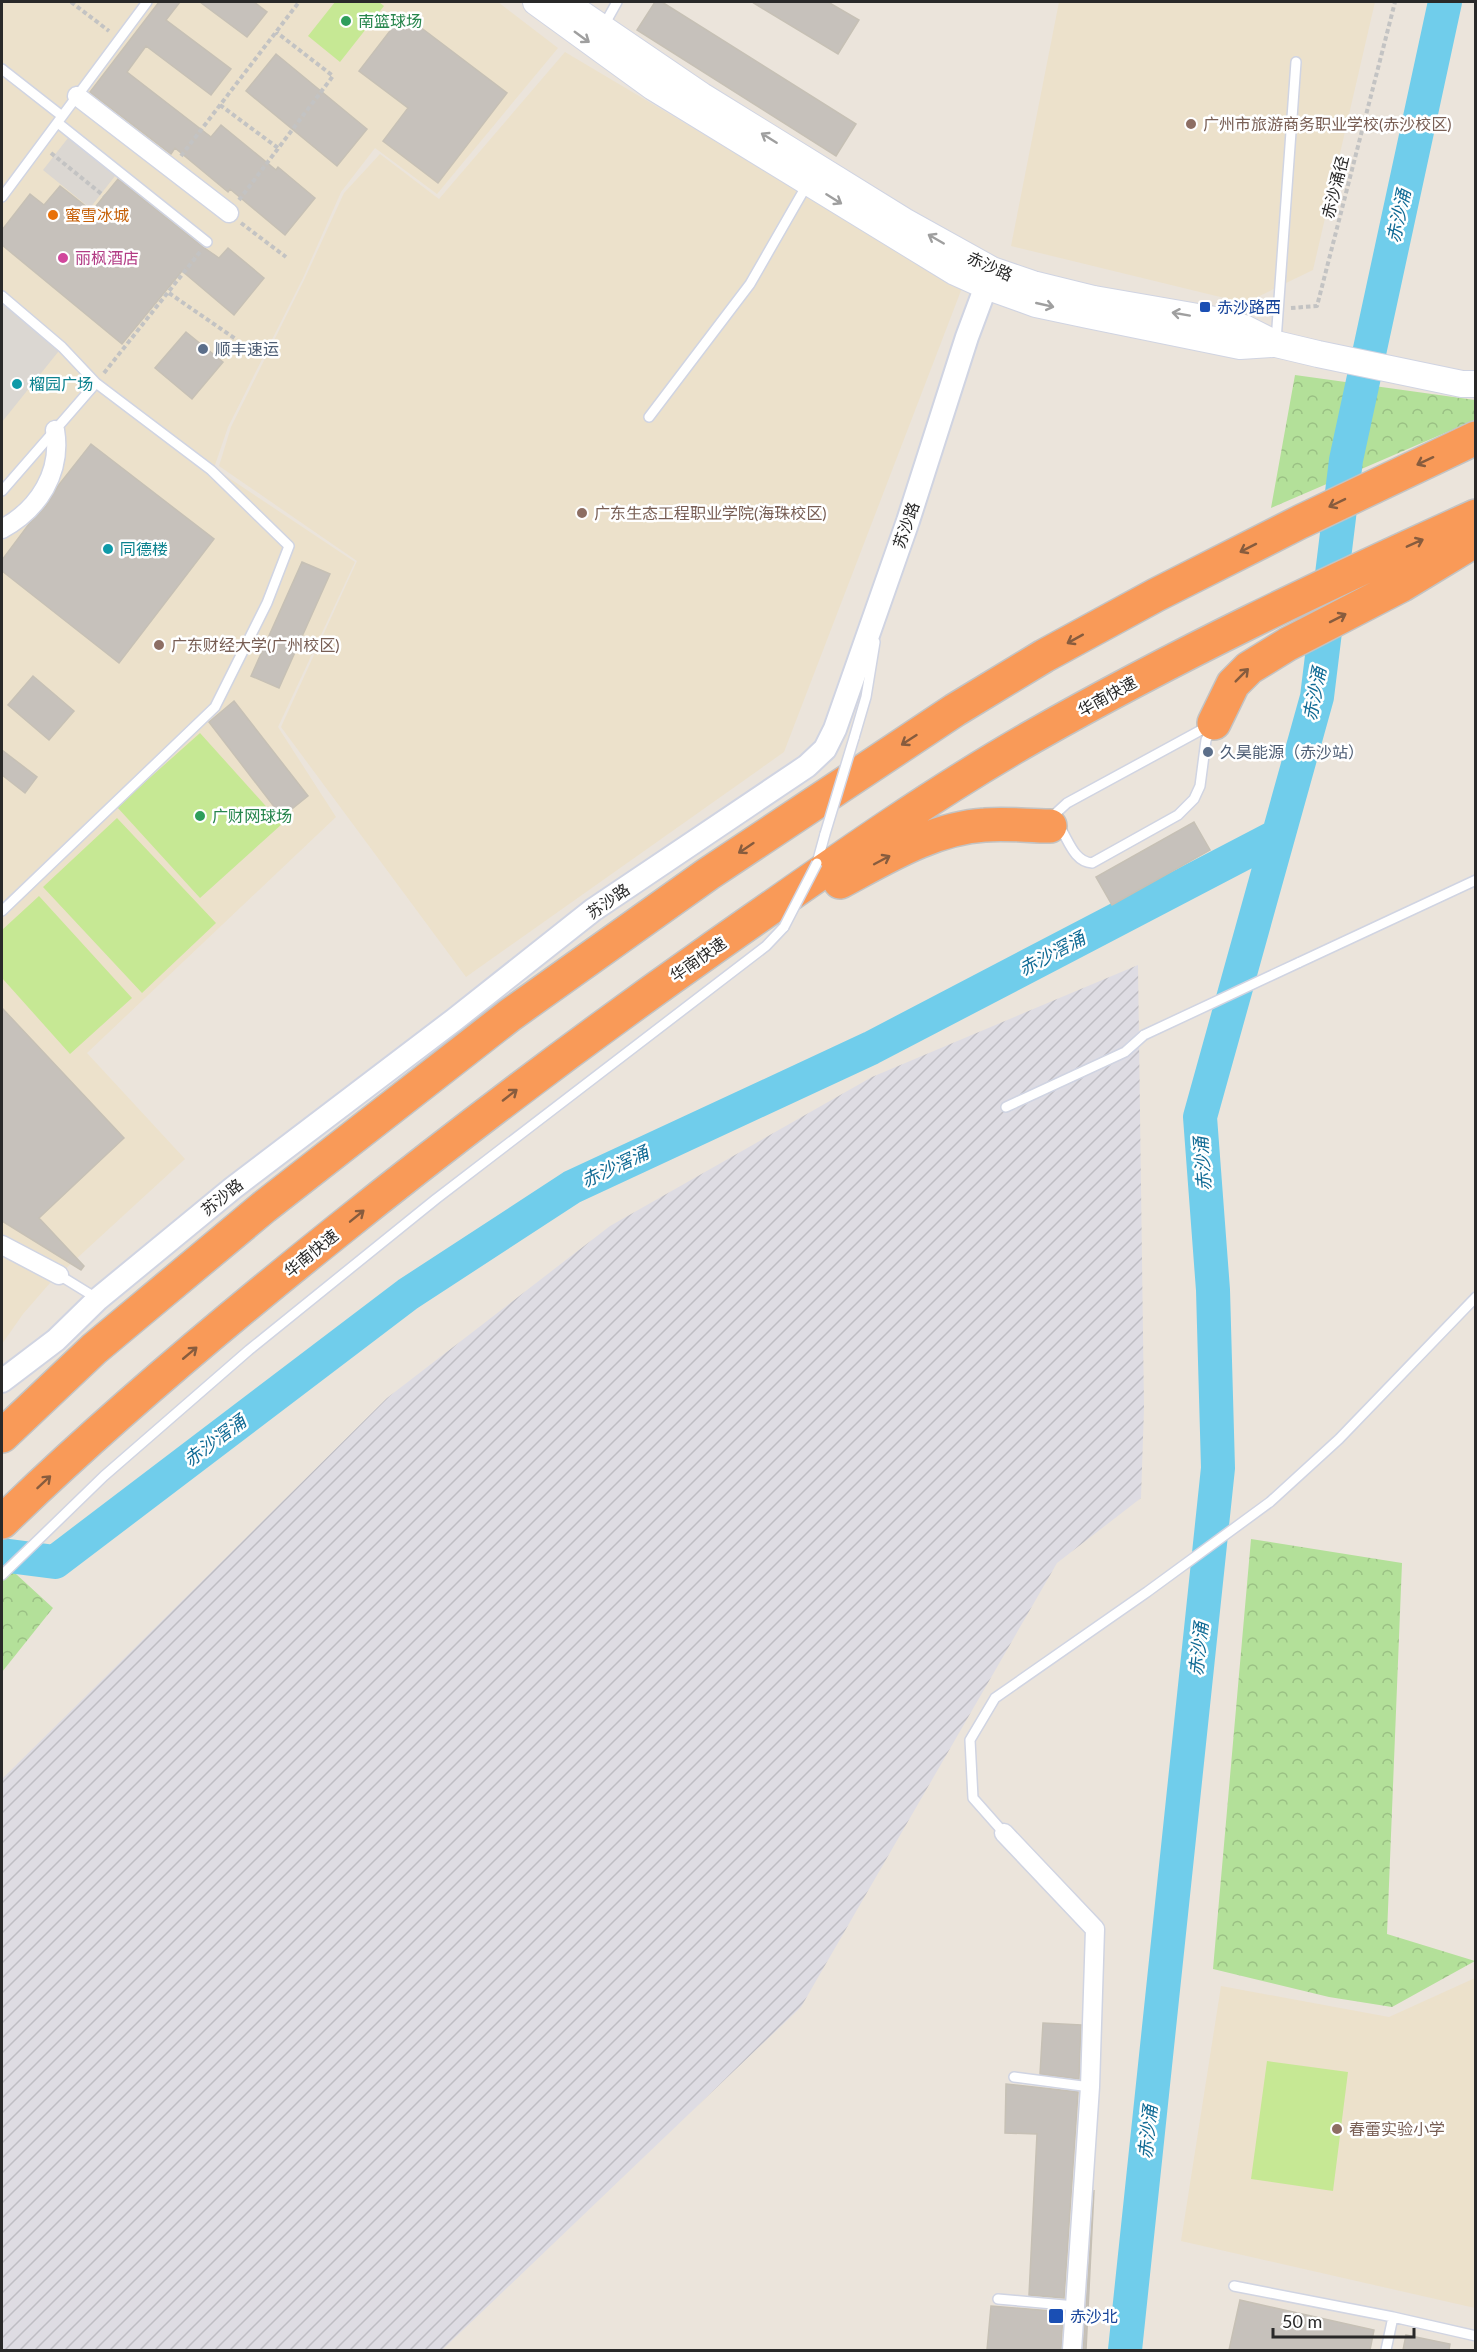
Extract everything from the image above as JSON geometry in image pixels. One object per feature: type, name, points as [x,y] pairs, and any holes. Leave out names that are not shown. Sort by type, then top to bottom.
[{"type":"highway","points":[[2,1423],[264,1207],[510,1015],[708,874],[955,710],[1044,656],[1300,522],[1476,438]]},
{"type":"highway","name":"华南快速","points":[[2,1522],[107,1423],[304,1258],[527,1082],[888,827],[966,777],[1154,670],[1362,567],[1476,516]]},
{"type":"highway","points":[[1214,723],[1233,684],[1240,676],[1288,644],[1388,593],[1476,540]]},
{"type":"highway","points":[[701,957],[888,856],[941,833],[985,825],[1050,826]]},
{"type":"highway","points":[[2,1436],[94,1349]]},
{"type":"main road","points":[[536,2],[653,87],[920,252],[955,272],[989,278]]},
{"type":"main road","name":"赤沙路","points":[[564,2],[702,96],[914,226],[989,278],[1033,284],[1094,298],[1215,320],[1244,328],[1276,344],[1384,369],[1462,384],[1476,384]]},
{"type":"street","points":[[77,96],[229,213]]},
{"type":"street","name":"苏沙路","points":[[2,1381],[56,1340],[98,1299],[233,1188],[454,1020],[592,910],[807,766],[825,749],[835,729],[908,521],[967,337],[989,278]]},
{"type":"street","points":[[2,529],[22,516],[44,490],[57,455],[55,430]]},
{"type":"street","points":[[2,1245],[59,1275]]},
{"type":"street","points":[[1004,1833],[1095,1929],[1090,2087],[1072,2350]]},
{"type":"lane","points":[[2,197],[147,2]]},
{"type":"lane","points":[[602,29],[617,2]]},
{"type":"lane","points":[[1276,344],[1296,62]]},
{"type":"lane","points":[[2,69],[207,242]]},
{"type":"lane","points":[[649,417],[750,284],[808,183]]},
{"type":"lane","points":[[2,296],[62,347],[96,383],[211,470],[289,546],[267,603],[215,707],[2,910]]},
{"type":"lane","points":[[2,491],[96,383]]},
{"type":"lane","points":[[2,1575],[70,1509],[249,1350],[436,1199],[766,946],[784,927],[817,863],[866,697],[883,592]]},
{"type":"lane","points":[[1214,723],[1206,740],[1200,786],[1194,799],[1178,814],[1092,863],[1084,862],[1078,857],[1060,829],[1050,826],[1055,814],[1067,803],[1214,723]]},
{"type":"lane","points":[[1006,1107],[1125,1052],[1144,1035],[1476,880]]},
{"type":"lane","points":[[59,1275],[98,1299]]},
{"type":"lane","points":[[1004,1833],[973,1798],[970,1740],[995,1698],[1147,1592],[1270,1502],[1339,1439],[1476,1297]]},
{"type":"lane","points":[[1014,2077],[1090,2087]]},
{"type":"lane","points":[[1234,2286],[1393,2317],[1476,2337]]},
{"type":"lane","points":[[998,2299],[1075,2306]]},
{"type":"lane","points":[[1386,2350],[1393,2317]]},
{"type":"path","points":[[70,2],[119,39]]},
{"type":"path","points":[[172,169],[299,2]]},
{"type":"path","name":"赤沙涌径","points":[[1279,309],[1317,306],[1395,2]]},
{"type":"path","points":[[276,32],[333,76],[229,213],[286,257]]},
{"type":"path","points":[[220,105],[278,148]]},
{"type":"path","points":[[40,146],[105,196]]},
{"type":"path","points":[[96,383],[170,293],[207,242]]},
{"type":"path","points":[[170,293],[237,340]]},
{"type":"shaded area","name":"广东财经大学(广州校区)","points":[[2,2],[498,2],[558,48],[437,194],[375,148],[341,192],[303,278],[228,427],[214,468],[355,562],[278,727],[336,817],[87,1053],[185,1159],[50,1283],[23,1314],[2,1344]]},
{"type":"shaded area","name":"广州市旅游商务职业学校(赤沙校区)","points":[[1059,2],[1375,2],[1313,270],[1245,303],[1011,246]]},
{"type":"shaded area","name":"广东生态工程职业学院(海珠校区)","points":[[565,52],[962,288],[784,752],[466,977],[281,727],[357,561],[219,466],[231,427],[305,278],[344,193],[380,154],[439,199]]},
{"type":"shaded area","points":[[68,138],[115,176],[90,208],[43,170]]},
{"type":"shaded area","name":"榴园广场","points":[[2,297],[62,347],[2,422]]},
{"type":"shaded area","points":[[1138,965],[1144,1408],[1141,1498],[1057,1563],[801,2007],[442,2350],[2,2350],[2,1779],[387,1398],[610,1226],[872,1077]]},
{"type":"shaded area","name":"春蕾实验小学","points":[[1475,1978],[1475,2308],[1181,2241],[1221,1986],[1389,2017]]},
{"type":"green space","name":"南篮球场","points":[[335,2],[379,2],[384,6],[340,62],[308,36]]},
{"type":"green space","points":[[1295,375],[1475,400],[1475,420],[1271,508]]},
{"type":"green space","name":"广财网球场","points":[[200,733],[282,824],[200,898],[117,807]]},
{"type":"green space","points":[[117,818],[216,923],[142,993],[43,887]]},
{"type":"green space","points":[[39,896],[132,998],[70,1054],[2,978],[2,930]]},
{"type":"green space","points":[[1251,1539],[1402,1563],[1387,1934],[1475,1961],[1392,2007],[1329,1997],[1213,1969]]},
{"type":"green space","points":[[4,1563],[53,1608],[2,1672],[2,1565]]},
{"type":"green space","points":[[1267,2061],[1348,2072],[1333,2191],[1251,2179]]},
{"type":"building","points":[[159,2],[180,2],[166,20],[231,69],[211,95],[146,46],[127,72],[211,137],[221,125],[276,170],[278,167],[315,198],[285,235],[230,189],[228,192],[175,148],[171,154],[90,92]]},
{"type":"building","points":[[200,2],[254,2],[267,12],[247,37]]},
{"type":"building","points":[[655,2],[662,2],[856,124],[836,156],[637,30]]},
{"type":"building","points":[[752,2],[828,2],[859,20],[838,54]]},
{"type":"building","points":[[403,14],[507,93],[438,183],[383,141],[408,108],[359,71]]},
{"type":"building","points":[[276,54],[367,129],[337,166],[246,91]]},
{"type":"building","points":[[118,179],[219,258],[228,248],[264,278],[234,315],[182,271],[122,344],[2,245],[2,230],[30,194],[44,205],[60,186],[92,211]]},
{"type":"building","points":[[186,332],[223,362],[192,399],[155,368]]},
{"type":"building","name":"同德楼","points":[[91,444],[214,539],[119,663],[2,571],[2,560],[29,524],[46,506],[58,486]]},
{"type":"building","points":[[302,562],[330,574],[279,688],[251,676]]},
{"type":"building","points":[[33,676],[74,711],[49,740],[8,705]]},
{"type":"building","points":[[234,701],[308,796],[282,817],[209,722]]},
{"type":"building","points":[[2,750],[37,777],[25,793],[2,775]]},
{"type":"building","points":[[1194,822],[1210,850],[1112,905],[1096,877]]},
{"type":"building","points":[[2,1008],[124,1138],[39,1218],[84,1266],[81,1270],[2,1221]]},
{"type":"building","points":[[1043,2023],[1081,2025],[1079,2079],[1040,2074]]},
{"type":"building","points":[[1006,2084],[1078,2092],[1064,2298],[1029,2295],[1037,2134],[1005,2133]]},
{"type":"building","points":[[1094,2190],[1086,2350],[1083,2350]]},
{"type":"building","points":[[1240,2300],[1374,2330],[1370,2350],[1229,2350]]},
{"type":"building","points":[[991,2306],[1063,2312],[1061,2350],[987,2350]]},
{"type":"building","points":[[1406,2335],[1450,2344],[1449,2350],[1403,2350]]},
{"type":"waterway","name":"赤沙涌","points":[[1125,2350],[1218,1468],[1213,1290],[1200,1117],[1317,697],[1346,460],[1445,2]]},
{"type":"waterway","name":"赤沙滘涌","points":[[2,1555],[55,1562],[408,1294],[572,1187],[871,1048],[1277,836]]},
{"type":"place","name":"南篮球场","points":[[346,21]]},
{"type":"place","name":"广州市旅游商务职业学校(赤沙校区)","points":[[1191,124]]},
{"type":"place","name":"蜜雪冰城","points":[[53,215]]},
{"type":"place","name":"丽枫酒店","points":[[63,258]]},
{"type":"place","name":"赤沙路西","points":[[1205,307]]},
{"type":"place","name":"顺丰速运","points":[[203,349]]},
{"type":"place","name":"榴园广场","points":[[17,384]]},
{"type":"place","name":"广东生态工程职业学院(海珠校区)","points":[[582,513]]},
{"type":"place","name":"同德楼","points":[[108,549]]},
{"type":"place","name":"广东财经大学(广州校区)","points":[[159,645]]},
{"type":"place","name":"久昊能源（赤沙站）","points":[[1208,752]]},
{"type":"place","name":"广财网球场","points":[[200,816]]},
{"type":"place","name":"春蕾实验小学","points":[[1337,2129]]},
{"type":"place","name":"赤沙北","points":[[1056,2316]]}]
